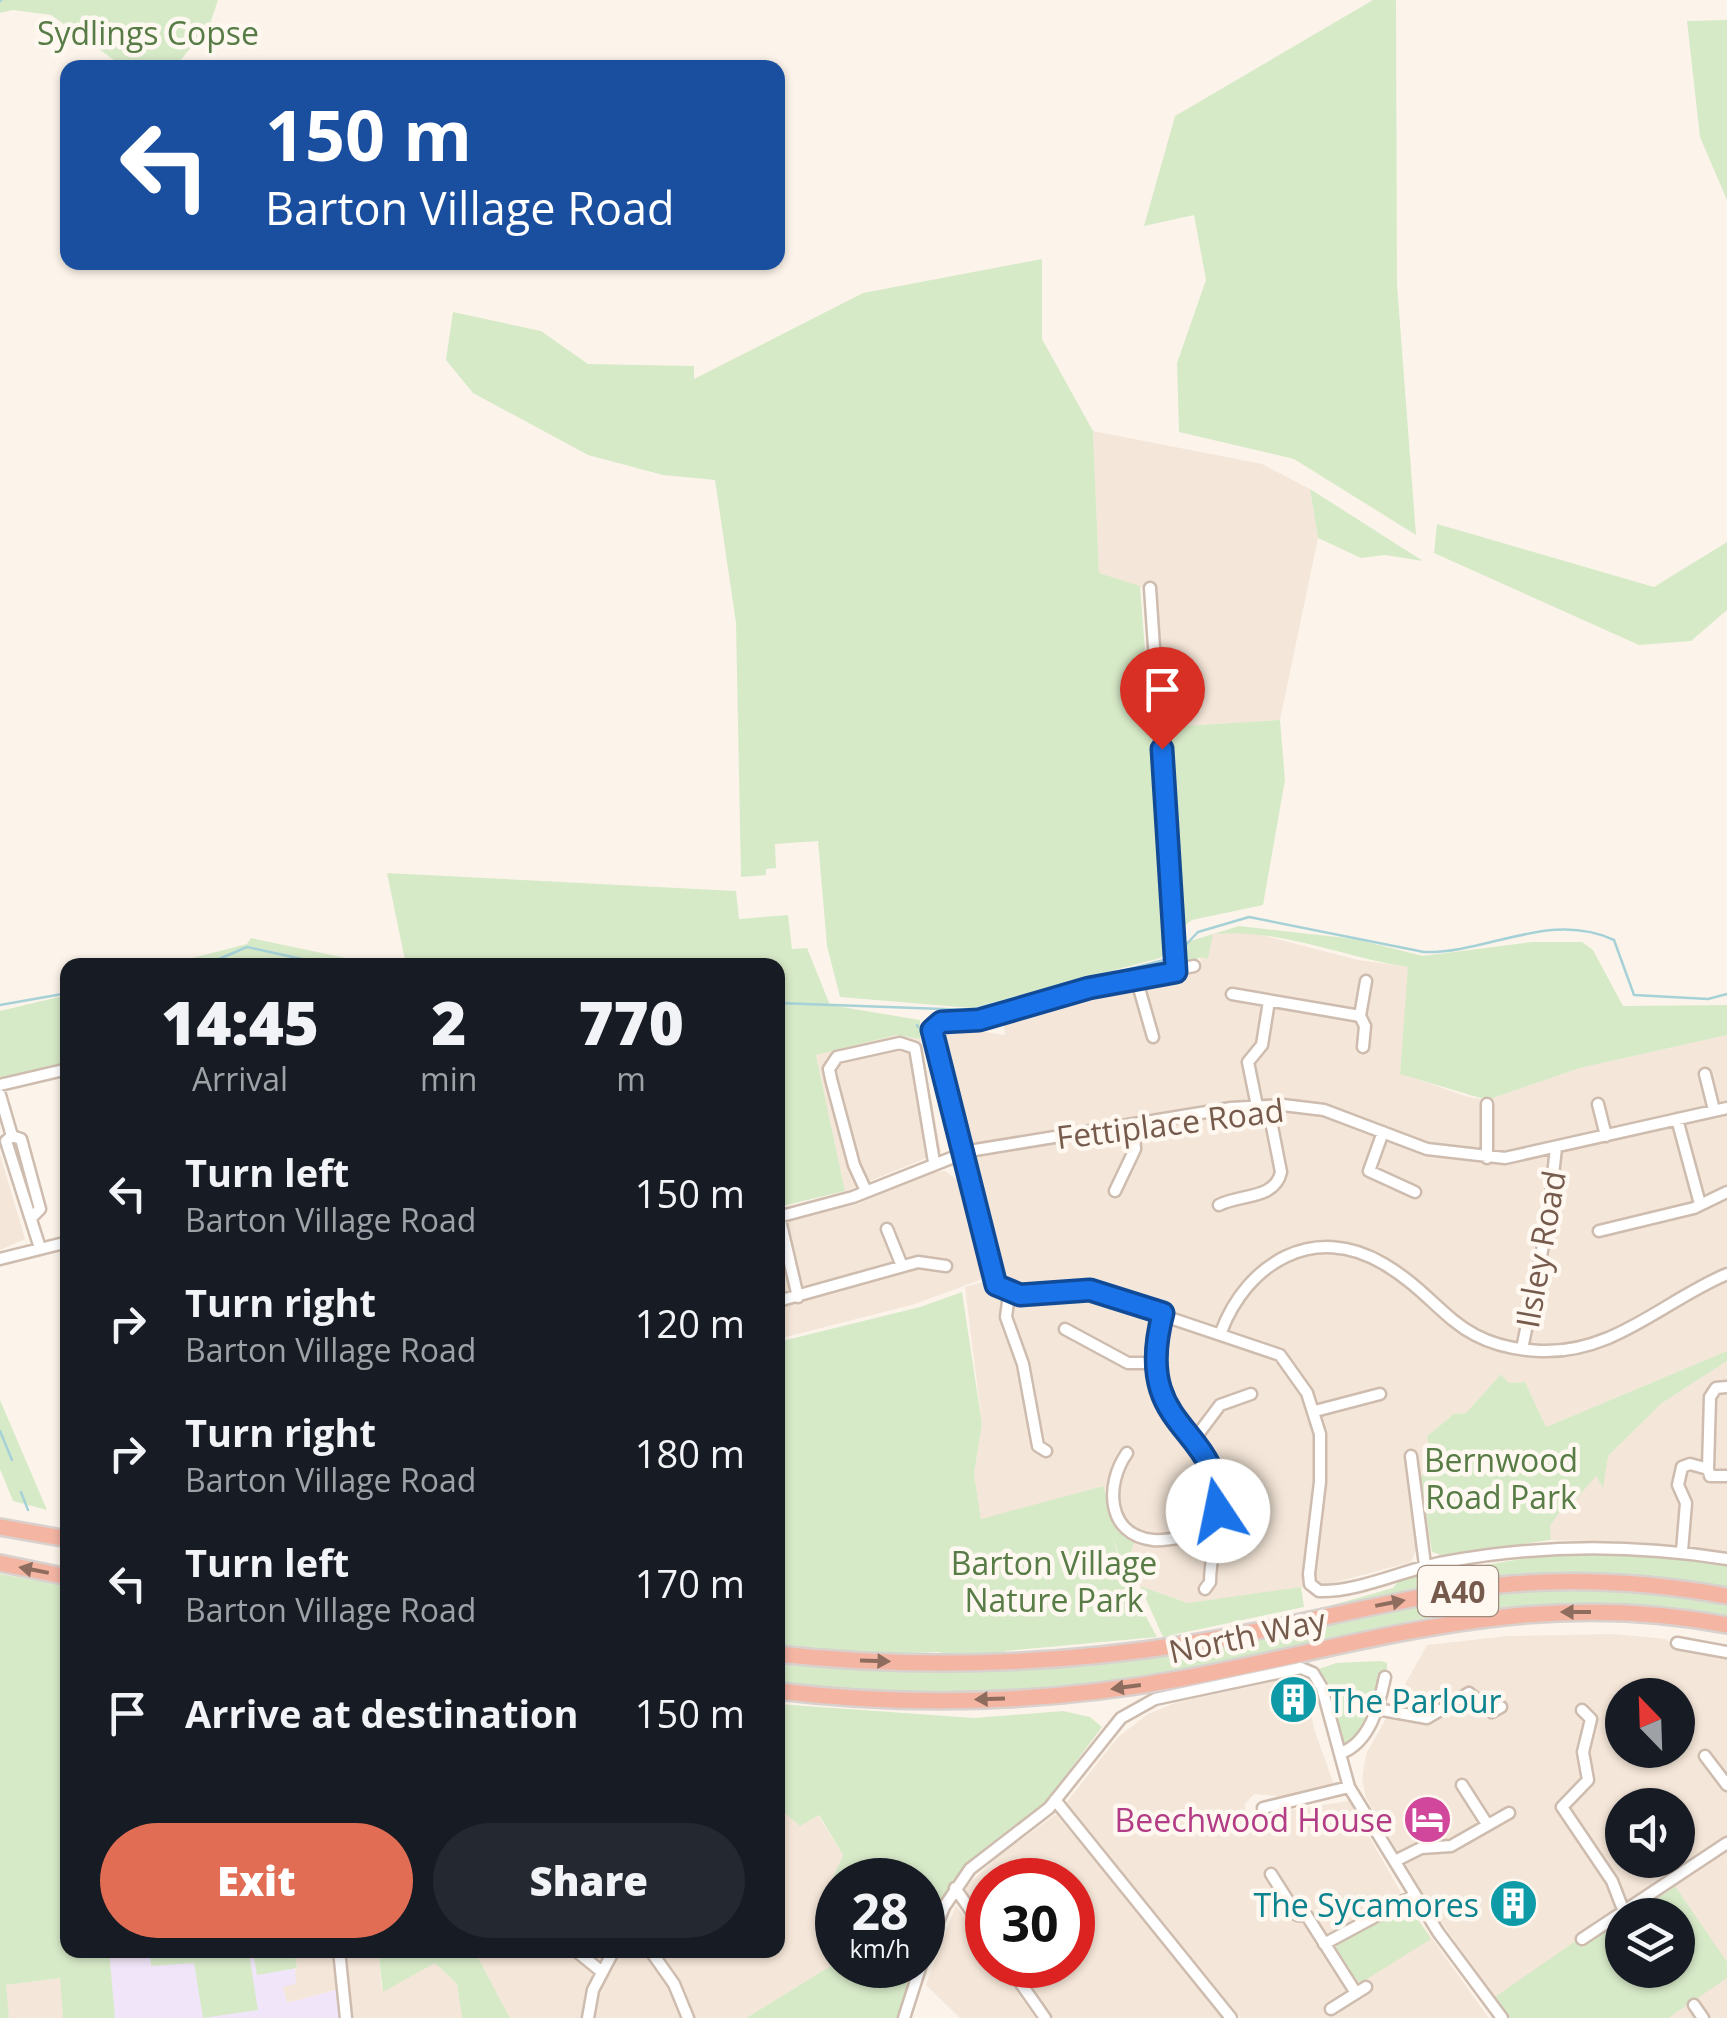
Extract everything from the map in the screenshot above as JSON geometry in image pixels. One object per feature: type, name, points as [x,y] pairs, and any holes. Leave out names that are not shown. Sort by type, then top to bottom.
[{"type":"highway","points":[[0,1528],[60,1537]]},
{"type":"highway","points":[[0,1563],[60,1574]]},
{"type":"highway","name":"North Way","points":[[785,1654],[943,1663],[1058,1660],[1192,1643],[1442,1594],[1528,1584],[1618,1583],[1727,1596]]},
{"type":"highway","name":"North Way","points":[[785,1692],[906,1702],[1064,1694],[1177,1679],[1422,1626],[1534,1612],[1618,1612],[1727,1625]]},
{"type":"street","points":[[1150,588],[1175,968]]},
{"type":"street","points":[[1194,966],[1089,988],[979,1020],[934,1026],[960,1154],[992,1278],[1009,1294],[1090,1290],[1280,1355],[1316,1411],[1380,1394]]},
{"type":"street","points":[[1136,981],[1142,1010],[1155,1031]]},
{"type":"street","points":[[1363,1048],[1366,1026],[1360,1016],[1366,981]]},
{"type":"street","points":[[1232,994],[1360,1016]]},
{"type":"street","points":[[1219,1205],[1270,1189],[1281,1176],[1248,1062],[1262,1045],[1270,1001]]},
{"type":"street","points":[[866,1191],[854,1164],[831,1079],[829,1069],[837,1058],[900,1043],[915,1048],[934,1162]]},
{"type":"street","points":[[0,1085],[60,1071]]},
{"type":"street","points":[[1705,1074],[1714,1110]]},
{"type":"street","points":[[0,1095],[12,1136],[6,1141],[26,1214],[32,1216],[40,1248]]},
{"type":"street","points":[[1487,1104],[1487,1158]]},
{"type":"street","points":[[1598,1104],[1606,1136]]},
{"type":"street","name":"Fettiplace Road","points":[[785,1214],[866,1191],[960,1154],[1263,1106],[1324,1110],[1435,1151],[1487,1158],[1556,1148],[1727,1108]]},
{"type":"street","points":[[1677,1118],[1700,1204]]},
{"type":"street","points":[[1115,1191],[1135,1149],[1133,1124]]},
{"type":"street","points":[[1382,1132],[1369,1171],[1415,1192]]},
{"type":"street","name":"Ilsley Road","points":[[1522,1349],[1548,1221],[1556,1148]]},
{"type":"street","points":[[1599,1231],[1700,1204],[1727,1192]]},
{"type":"street","points":[[887,1228],[902,1266]]},
{"type":"street","points":[[0,1260],[60,1244]]},
{"type":"street","points":[[785,1244],[798,1297]]},
{"type":"street","points":[[1221,1332],[1242,1288],[1269,1264],[1302,1250],[1340,1249],[1382,1262],[1462,1328],[1522,1349],[1568,1349],[1618,1336],[1727,1274]]},
{"type":"street","points":[[785,1300],[918,1262],[946,1266]]},
{"type":"street","points":[[1009,1294],[1006,1316],[1023,1364],[1039,1450]]},
{"type":"street","points":[[1163,1313],[1154,1363],[1167,1411],[1193,1441],[1216,1480],[1216,1533],[1210,1582],[1204,1589]]},
{"type":"street","points":[[1065,1329],[1095,1349],[1128,1363],[1154,1363]]},
{"type":"street","points":[[1727,1387],[1716,1388],[1710,1396],[1708,1469],[1710,1476],[1727,1476]]},
{"type":"street","points":[[1193,1441],[1220,1405],[1251,1394]]},
{"type":"street","name":"North Way","points":[[1316,1411],[1322,1458],[1309,1574],[1314,1588],[1334,1590],[1425,1565],[1564,1546],[1727,1558]]},
{"type":"street","points":[[1126,1453],[1114,1464],[1111,1497],[1129,1532],[1164,1540],[1190,1532],[1216,1533]]},
{"type":"street","points":[[1411,1456],[1425,1565]]},
{"type":"street","points":[[1682,1552],[1686,1498],[1678,1474],[1690,1464],[1708,1469]]},
{"type":"street","points":[[1676,1643],[1727,1652]]},
{"type":"street","points":[[945,1911],[955,1888],[988,1853],[1055,1800],[1110,1730],[1135,1708],[1155,1698],[1290,1668],[1313,1673],[1322,1688],[1349,1787],[1416,1895],[1502,2018]]},
{"type":"street","points":[[1340,1753],[1360,1742],[1377,1708],[1384,1677]]},
{"type":"street","points":[[1377,1708],[1427,1718],[1469,1692],[1492,1712],[1501,1706]]},
{"type":"street","points":[[1582,1710],[1596,1717],[1583,1752],[1588,1780],[1562,1806],[1612,1881],[1619,1898]]},
{"type":"street","points":[[1705,1756],[1727,1784]]},
{"type":"street","points":[[1462,1785],[1486,1824]]},
{"type":"street","points":[[1263,1808],[1349,1787]]},
{"type":"street","points":[[1055,1800],[1231,2018]]},
{"type":"street","points":[[1394,1861],[1422,1848],[1446,1848],[1509,1813]]},
{"type":"street","points":[[1645,1898],[1727,1843]]},
{"type":"street","points":[[1271,1874],[1297,1915],[1306,1916],[1361,1990],[1332,2009]]},
{"type":"street","points":[[955,1888],[965,1902]]},
{"type":"street","points":[[1324,1944],[1416,1895]]},
{"type":"street","points":[[1582,1939],[1605,1924]]},
{"type":"street","points":[[340,1958],[346,2018]]},
{"type":"street","points":[[584,1958],[602,1972]]},
{"type":"street","points":[[588,2018],[610,1958]]},
{"type":"street","points":[[656,1958],[674,1984],[688,2018]]},
{"type":"street","points":[[904,2018],[914,1988]]},
{"type":"street","points":[[1024,1988],[1045,2018]]},
{"type":"street","points":[[1694,2004],[1703,2018]]},
{"type":"shaded area","points":[[1093,431],[1262,464],[1310,489],[1318,538],[1280,720],[1165,727],[1155,592],[1099,573]]},
{"type":"shaded area","points":[[1246,931],[1358,960],[1409,967],[1400,1073],[1468,1097],[1487,1100],[1580,1068],[1727,1035],[1727,1351],[1546,1427],[1525,1382],[1509,1383],[1501,1374],[1466,1413],[1454,1414],[1427,1436],[1432,1464],[1430,1548],[1417,1549],[1411,1562],[1329,1584],[1188,1603],[1129,1582],[1120,1558],[1131,1552],[1139,1530],[1125,1518],[1118,1505],[1118,1491],[1104,1492],[1102,1486],[981,1520],[974,1474],[982,1424],[965,1287],[1001,1277],[942,1049],[950,1027],[1005,1035],[1003,1020],[1091,995],[1182,977],[1202,968],[1200,956],[1208,958],[1212,934]]},
{"type":"shaded area","points":[[896,1035],[920,1039],[941,1152],[845,1191],[816,1055]]},
{"type":"shaded area","points":[[0,1154],[25,1239],[0,1250]]},
{"type":"shaded area","points":[[945,1171],[959,1181],[985,1278],[915,1304],[785,1337],[785,1222],[858,1204],[926,1173]]},
{"type":"shaded area","points":[[1727,1361],[1727,1553],[1635,1542],[1551,1540],[1550,1526],[1569,1496],[1608,1456],[1662,1403]]},
{"type":"shaded area","points":[[1613,1634],[1667,1639],[1672,1648],[1727,1658],[1727,2018],[1510,2018],[1435,1913],[1366,1798],[1362,1779],[1366,1754],[1427,1645],[1508,1636]]},
{"type":"shaded area","points":[[1300,1676],[1305,1680],[1314,1729],[1333,1782],[1326,1789],[1285,1797],[1254,1794],[1245,1804],[1246,1816],[1264,1824],[1282,1811],[1349,1801],[1408,1905],[1489,2018],[1241,2018],[1066,1803],[1117,1738],[1148,1714],[1175,1703]]},
{"type":"shaded area","points":[[785,1806],[818,1815],[843,1855],[815,1858],[815,1976],[746,2018],[510,2018],[478,1958],[785,1958]]},
{"type":"shaded area","points":[[1056,1814],[1093,1858],[996,1858]]},
{"type":"shaded area","points":[[1095,1861],[1222,2018],[1053,2018],[1032,1988],[1095,1988]]},
{"type":"shaded area","points":[[956,1905],[965,1918],[965,1988],[1015,1988],[1035,2018],[960,2018],[929,1988],[945,1988],[945,1934]]},
{"type":"shaded area","points":[[67,1958],[294,1958],[296,1984],[283,1987],[287,2003],[339,1989],[343,2018],[63,2018]]},
{"type":"shaded area","points":[[295,1958],[337,1958],[339,1989],[287,2003],[282,1987],[297,1968]]},
{"type":"shaded area","points":[[342,1958],[379,1958],[382,1991],[435,1963],[457,1984],[462,2018],[347,2018]]},
{"type":"shaded area","points":[[61,1978],[63,2018],[9,2018],[5,1985]]},
{"type":"green space","name":"Sydlings Copse","points":[[0,0],[218,0],[210,24],[181,60],[114,60],[51,15],[13,10],[0,13]]},
{"type":"green space","points":[[1373,0],[1396,0],[1397,284],[1416,535],[1294,459],[1179,432],[1177,363],[1206,280],[1194,215],[1144,226],[1175,116]]},
{"type":"green space","points":[[1727,20],[1727,200],[1700,137],[1687,21]]},
{"type":"green space","points":[[1042,259],[1042,339],[1093,431],[1099,573],[1140,586],[1168,950],[1160,958],[972,1008],[840,997],[827,946],[818,841],[775,844],[776,868],[766,869],[766,875],[741,877],[736,623],[715,480],[663,475],[588,455],[473,393],[446,360],[453,312],[541,331],[588,364],[694,366],[694,379],[863,293]]},
{"type":"green space","points":[[1310,489],[1423,561],[1385,555],[1361,558],[1318,538]]},
{"type":"green space","points":[[1437,524],[1654,587],[1727,542],[1727,610],[1691,641],[1639,645],[1434,553]]},
{"type":"green space","points":[[1280,720],[1285,780],[1263,905],[1192,920],[1179,930],[1165,727]]},
{"type":"green space","points":[[387,873],[736,891],[739,919],[788,915],[792,949],[807,948],[830,1005],[920,1020],[920,1039],[896,1035],[816,1055],[845,1191],[785,1205],[785,958],[405,958]]},
{"type":"green space","points":[[1239,926],[1355,939],[1423,956],[1532,942],[1582,942],[1593,950],[1623,1006],[1727,1005],[1727,1035],[1580,1068],[1487,1100],[1400,1074],[1408,967],[1287,939],[1238,933],[1213,934],[1208,959],[1201,957],[1180,966],[1177,945]]},
{"type":"green space","points":[[251,938],[346,958],[192,958],[247,944]]},
{"type":"green space","points":[[60,997],[60,1066],[0,1078],[0,1011]]},
{"type":"green space","name":"Barton Village Nature Park","points":[[962,1292],[982,1424],[974,1474],[981,1519],[1103,1486],[1119,1532],[1135,1541],[1131,1552],[1120,1558],[1112,1535],[1125,1578],[1157,1637],[1005,1651],[1006,1658],[971,1659],[938,1652],[859,1655],[785,1649],[785,1340],[920,1307]]},
{"type":"green space","name":"Bernwood Road Park","points":[[1727,1351],[1727,1361],[1662,1403],[1608,1456],[1603,1488],[1596,1476],[1571,1505],[1564,1505],[1550,1526],[1551,1540],[1441,1555],[1432,1552],[1420,1478],[1432,1464],[1427,1436],[1454,1414],[1466,1413],[1501,1374],[1509,1383],[1525,1382],[1546,1427]]},
{"type":"green space","points":[[0,1400],[47,1510],[13,1501],[0,1469]]},
{"type":"green space","points":[[1577,1550],[1727,1562],[1727,1588],[1625,1577],[1322,1608],[1393,1588],[1400,1579]]},
{"type":"green space","points":[[0,1574],[60,1585],[60,1958],[110,1958],[115,2018],[63,2018],[60,1978],[6,1985],[9,2018],[0,2018]]},
{"type":"green space","points":[[1140,1586],[1188,1603],[1301,1587],[1304,1607],[1163,1637]]},
{"type":"green space","points":[[1542,1588],[1628,1589],[1727,1601],[1727,1617],[1628,1606],[1528,1605],[1423,1619],[1149,1677],[1057,1688],[964,1692],[785,1684],[785,1657],[988,1669],[1457,1597]]},
{"type":"green space","points":[[1336,1663],[1387,1663],[1387,1674],[1378,1674],[1364,1724],[1346,1745],[1341,1742],[1325,1684],[1316,1670]]},
{"type":"green space","points":[[785,1704],[974,1718],[1063,1711],[1090,1717],[1102,1727],[1042,1807],[977,1858],[965,1858],[965,1871],[954,1882],[945,1902],[945,1858],[842,1858],[819,1815],[800,1826],[785,1813]]},
{"type":"green space","points":[[1675,1886],[1683,1898],[1657,1898]]},
{"type":"green space","points":[[1408,1905],[1431,1939],[1362,1982],[1355,1981],[1335,1949],[1337,1943]]},
{"type":"green space","points":[[1695,1915],[1727,1962],[1727,1978],[1668,2018],[1510,2018],[1495,1997],[1577,1940],[1583,1947],[1605,1932],[1605,1988],[1695,1988]]},
{"type":"green space","points":[[150,1958],[250,1958],[258,2010],[203,2018],[194,1963],[151,1966]]},
{"type":"green space","points":[[254,1958],[295,1958],[297,1968],[257,1975]]},
{"type":"green space","points":[[379,1958],[478,1958],[510,2018],[462,2018],[457,1984],[435,1963],[383,1992]]},
{"type":"green space","points":[[815,1976],[815,1988],[910,1988],[900,2018],[746,2018]]},
{"type":"waterway","points":[[1178,953],[1198,932],[1249,917],[1424,952],[1566,930],[1614,940],[1634,995],[1708,999],[1727,994]]},
{"type":"waterway","points":[[221,958],[247,947],[297,958]]},
{"type":"waterway","points":[[785,1003],[970,1010],[1172,958]]},
{"type":"waterway","points":[[0,1005],[60,994]]},
{"type":"waterway","points":[[0,1431],[12,1460]]},
{"type":"waterway","points":[[21,1492],[28,1510]]},
{"type":"place","name":"The Parlour","points":[[1293,1700]]},
{"type":"place","name":"Beechwood House","points":[[1428,1819]]},
{"type":"place","name":"The Sycamores","points":[[1514,1904]]},
{"type":"route","points":[[1162,749],[1176,972],[1089,988],[979,1020],[941,1022],[932,1030],[960,1154],[996,1285],[1009,1294],[1020,1295],[1090,1290],[1163,1313],[1154,1363],[1160,1394],[1176,1424],[1210,1464],[1216,1480],[1218,1511]]}]
